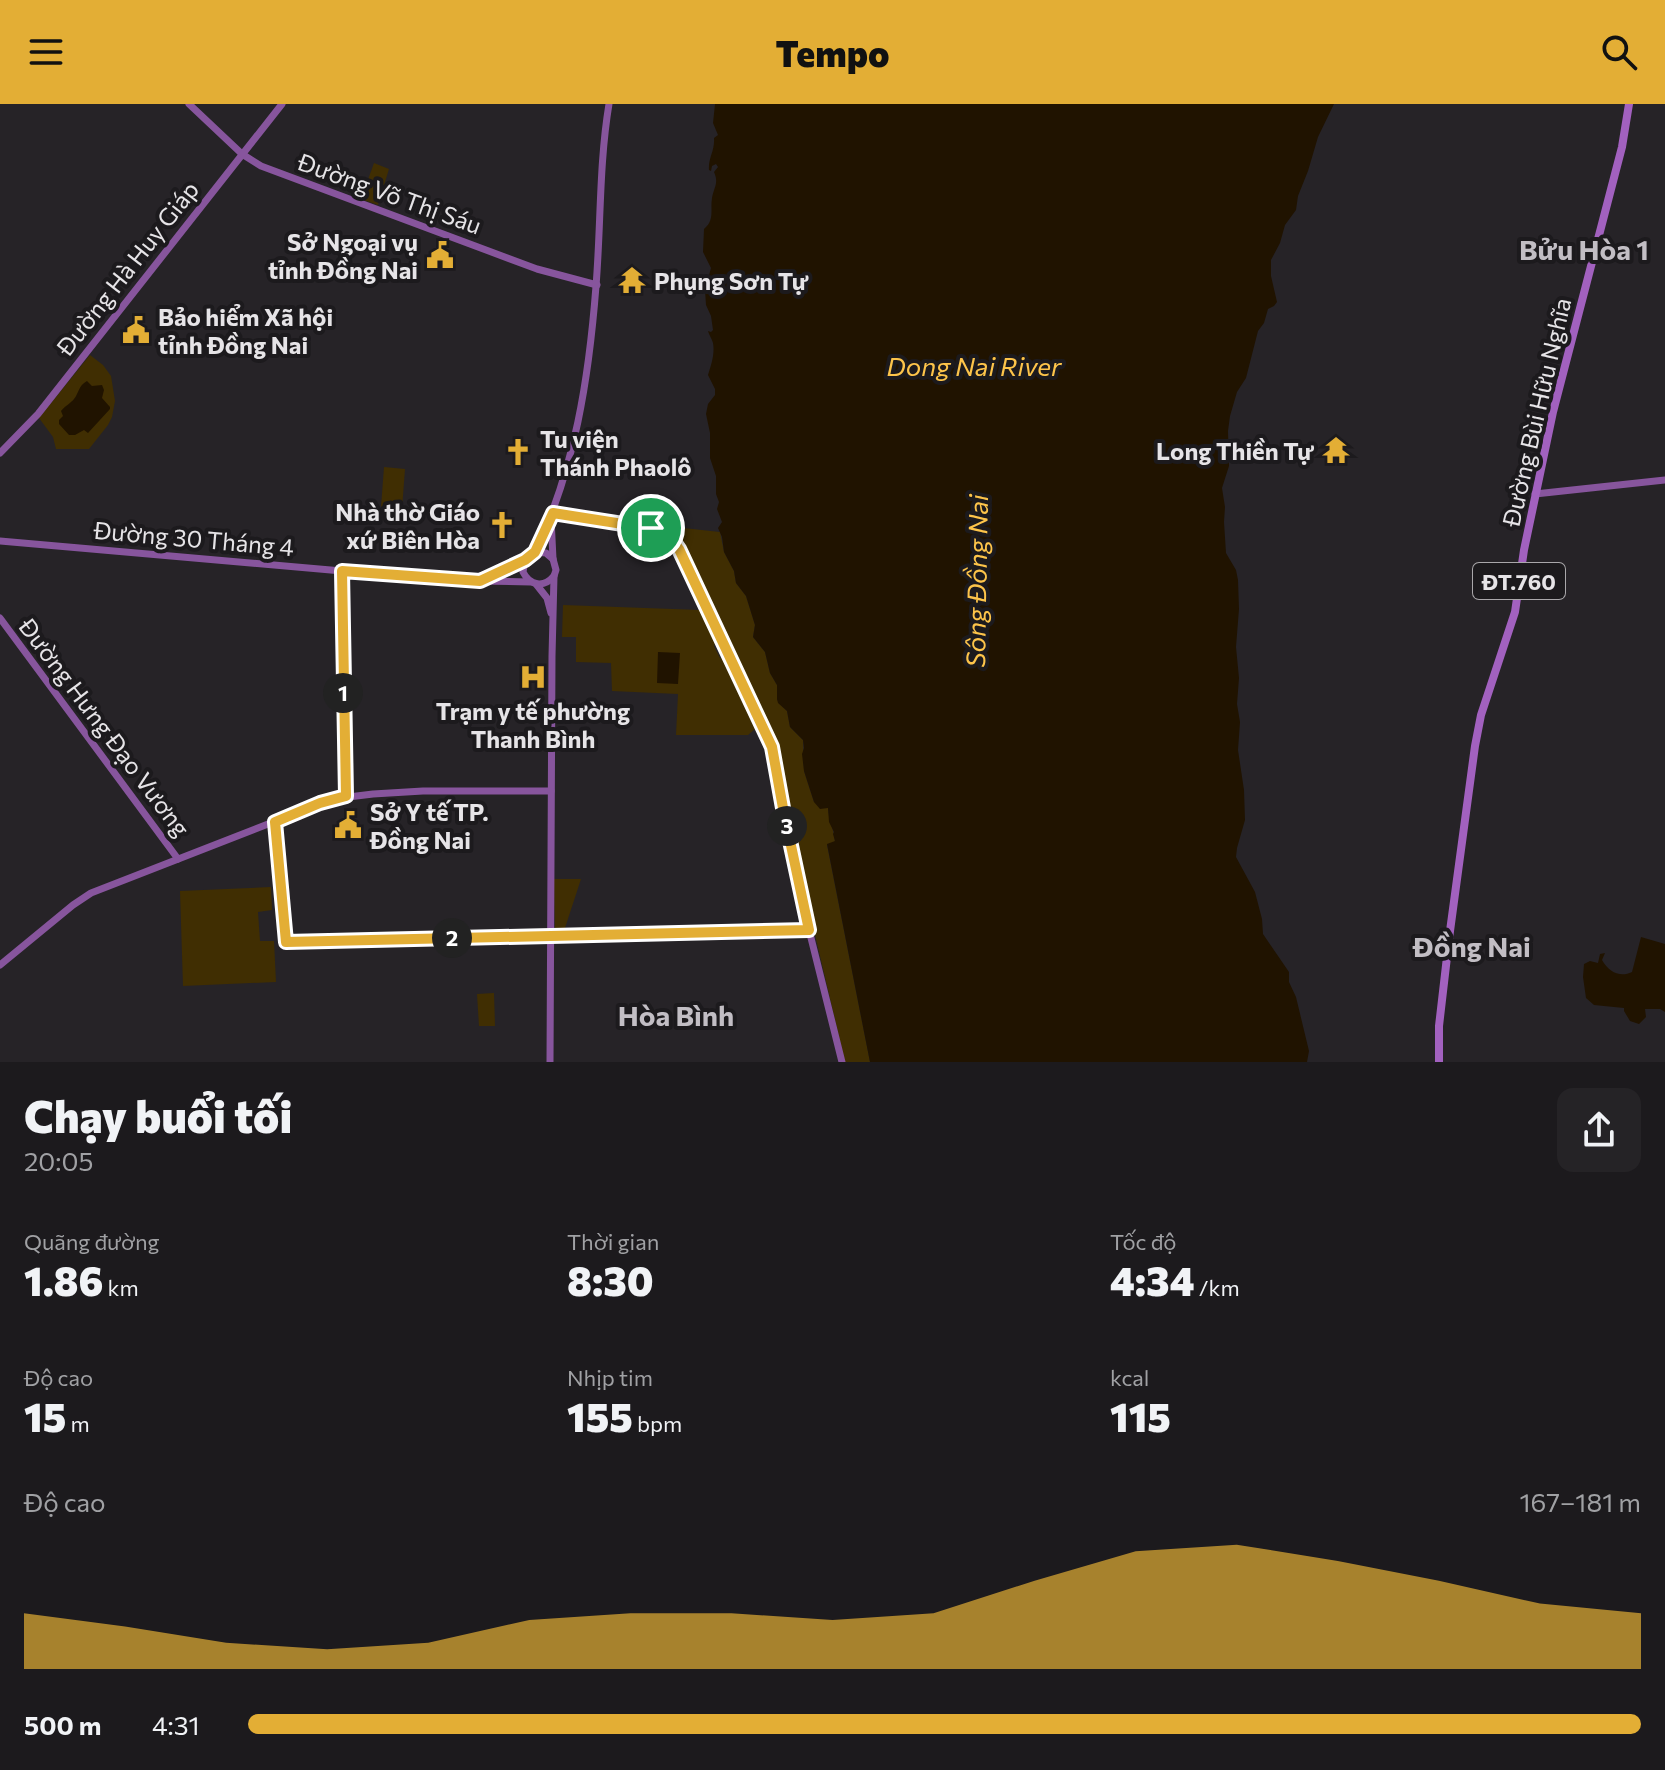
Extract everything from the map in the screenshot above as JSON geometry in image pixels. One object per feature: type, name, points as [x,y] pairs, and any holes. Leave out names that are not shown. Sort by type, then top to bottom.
[{"type":"main road","name":"Đường Võ Thị Sáu","points":[[189,104],[242,154],[261,166],[537,269],[597,285]]},
{"type":"main road","name":"Đường Hà Huy Giáp","points":[[0,453],[38,414],[282,104]]},
{"type":"main road","points":[[552,619],[547,598],[523,572],[525,560],[535,552],[552,516],[582,409],[597,285],[602,162],[609,104]]},
{"type":"main road","name":"Đường Bùi Hữu Nghĩa","points":[[1439,1062],[1439,1026],[1481,715],[1515,612],[1535,494],[1622,147],[1629,104]]},
{"type":"main road","points":[[1535,494],[1665,480]]},
{"type":"main road","points":[[550,1062],[552,619],[556,570],[552,516]]},
{"type":"main road","points":[[552,516],[661,530],[670,536],[679,549],[772,747],[809,930],[842,1062]]},
{"type":"main road","name":"Đường 30 Tháng 4","points":[[0,541],[342,571],[533,583]]},
{"type":"main road","points":[[535,552],[546,553],[553,559]]},
{"type":"main road","name":"Đường 30 Tháng 4","points":[[480,581],[525,560]]},
{"type":"main road","points":[[342,571],[346,796]]},
{"type":"main road","points":[[533,583],[546,583],[554,576]]},
{"type":"main road","name":"Đường Hưng Đạo Vương","points":[[0,618],[178,859]]},
{"type":"main road","points":[[0,965],[91,893],[320,803],[346,796],[423,791],[551,791]]},
{"type":"main road","points":[[275,822],[286,942],[809,930]]},
{"type":"shaded area","points":[[374,163],[389,169],[378,205],[361,199]]},
{"type":"shaded area","points":[[90,355],[111,376],[115,401],[112,417],[89,449],[56,449],[53,437],[39,418]]},
{"type":"shaded area","points":[[384,467],[405,469],[402,509],[381,507]]},
{"type":"shaded area","points":[[656,525],[720,532],[736,583],[746,596],[755,625],[753,637],[765,652],[770,673],[777,685],[777,699],[787,711],[790,727],[803,740],[804,771],[814,802],[828,808],[835,842],[827,845],[870,1062],[845,1062],[796,854],[775,746],[682,547],[669,531]]},
{"type":"shaded area","points":[[563,605],[700,610],[755,729],[748,735],[676,735],[678,694],[612,691],[611,663],[576,662],[576,637],[562,637]]},
{"type":"shaded area","points":[[554,879],[581,879],[564,931],[555,931]]},
{"type":"shaded area","points":[[271,887],[272,910],[258,912],[260,941],[274,941],[276,982],[183,986],[180,891]]},
{"type":"shaded area","points":[[494,993],[495,1026],[479,1026],[477,994]]},
{"type":"water","name":"Dong Nai River","points":[[715,104],[1334,104],[1318,137],[1296,210],[1285,225],[1271,260],[1277,302],[1268,309],[1258,331],[1246,378],[1237,392],[1228,431],[1229,466],[1222,488],[1226,553],[1238,580],[1238,750],[1245,820],[1236,857],[1255,892],[1263,934],[1289,972],[1289,982],[1296,997],[1309,1051],[1307,1062],[870,1062],[827,844],[835,841],[828,808],[820,809],[814,802],[804,771],[803,740],[790,727],[787,711],[778,703],[777,685],[770,673],[765,652],[753,637],[755,625],[746,596],[736,583],[718,528],[722,522],[717,509],[716,476],[710,458],[706,414],[708,404],[715,395],[708,375],[713,343],[708,331],[713,330],[705,290],[711,268],[703,252],[704,229],[711,218],[716,182],[714,172],[718,167],[716,164],[709,170],[714,138],[718,135],[713,123]]},
{"type":"water","points":[[87,381],[92,386],[102,385],[102,398],[110,409],[88,433],[84,430],[69,435],[59,424],[63,416],[61,411]]},
{"type":"water","points":[[658,652],[680,653],[678,684],[657,683]]},
{"type":"water","points":[[1641,937],[1665,944],[1665,1012],[1645,1009],[1646,1017],[1639,1024],[1630,1021],[1624,1008],[1594,1005],[1586,998],[1583,977],[1584,964],[1590,961],[1598,963],[1600,954],[1605,953],[1602,960],[1611,971],[1619,974],[1632,972]]},
{"type":"place","name":"Sở Ngoại vụ tỉnh Đồng Nai","points":[[440,255]]},
{"type":"place","name":"Phụng Sơn Tự","points":[[632,280]]},
{"type":"place","name":"Bảo hiểm Xã hội tỉnh Đồng Nai","points":[[136,330]]},
{"type":"place","name":"Long Thiền Tự","points":[[1336,450]]},
{"type":"place","name":"Tu viện Thánh Phaolô","points":[[518,452]]},
{"type":"place","name":"Nhà thờ Giáo xứ Biên Hòa","points":[[502,525]]},
{"type":"place","name":"Trạm y tế phường Thanh Bình","points":[[533,677]]},
{"type":"place","name":"Sở Y tế TP. Đồng Nai","points":[[348,825]]},
{"type":"district","name":"Bửu Hòa 1","points":[[1584,249]]},
{"type":"district","name":"Đồng Nai","points":[[1472,946]]},
{"type":"district","name":"Hòa Bình","points":[[676,1015]]},
{"type":"route","points":[[553,513],[651,528],[666,533],[679,549],[772,747],[809,930],[286,942],[275,822],[346,796],[342,571],[480,581],[525,560],[535,552],[553,513]]},
{"type":"water label","name":"Sông Đồng Nai","points":[[976,581]]}]
